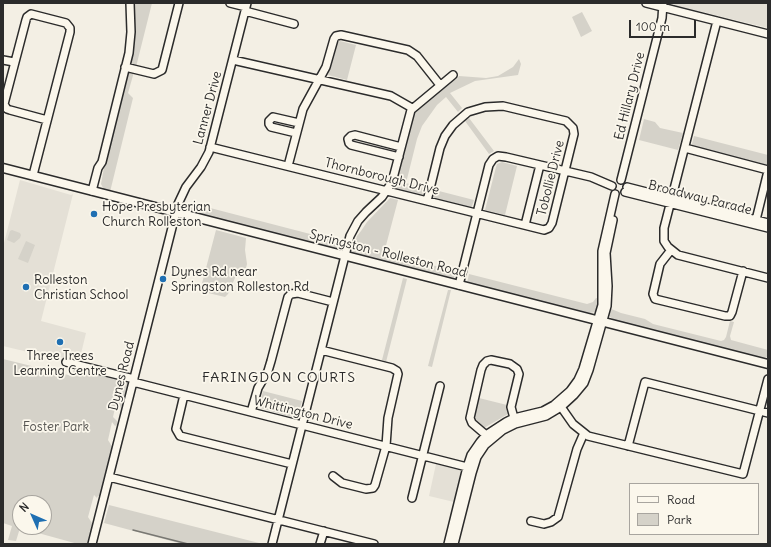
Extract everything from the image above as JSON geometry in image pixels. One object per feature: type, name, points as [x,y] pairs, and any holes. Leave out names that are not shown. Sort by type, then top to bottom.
[{"type":"main road","name":"Springston - Rolleston Road","points":[[3,168],[768,364]]},
{"type":"street","points":[[94,192],[98,168],[102,162],[125,67],[131,32],[130,3]]},
{"type":"street","points":[[125,67],[154,74],[162,70],[179,3]]},
{"type":"street","points":[[230,3],[294,24]]},
{"type":"street","points":[[646,3],[665,5],[717,21],[768,34]]},
{"type":"street","name":"Ed Hillary Drive","points":[[621,180],[665,5]]},
{"type":"street","name":"Lanner Drive","points":[[176,213],[183,191],[204,162],[210,147],[246,7]]},
{"type":"street","points":[[33,175],[70,32],[69,24],[33,14],[28,16],[26,20],[14,62],[5,106],[10,110],[47,120]]},
{"type":"street","points":[[717,21],[663,232],[664,241],[671,250],[683,257],[768,278]]},
{"type":"street","points":[[288,166],[304,104],[319,80],[336,36],[340,35],[411,52],[417,56],[440,85]]},
{"type":"street","points":[[3,60],[14,62]]},
{"type":"street","points":[[232,60],[391,96],[412,108]]},
{"type":"street","points":[[272,544],[350,236],[358,221],[387,191],[394,176],[408,118],[412,108],[453,75]]},
{"type":"street","name":"Tobollie Drive","points":[[427,201],[440,148],[452,125],[468,112],[480,108],[497,106],[509,107],[569,123],[573,128],[574,134],[552,223],[547,229]]},
{"type":"street","points":[[296,133],[271,127],[269,120],[273,117],[299,123]]},
{"type":"street","points":[[399,157],[351,145],[348,143],[348,139],[354,135],[401,147]]},
{"type":"street","points":[[369,150],[371,140]]},
{"type":"street","name":"Thornborough Drive","points":[[210,147],[525,225],[547,229]]},
{"type":"street","points":[[685,148],[768,170],[755,222]]},
{"type":"street","points":[[459,285],[489,165],[493,159],[498,156],[504,156],[591,178],[612,186],[612,190],[622,192]]},
{"type":"street","points":[[525,225],[540,165]]},
{"type":"street","points":[[448,544],[454,539],[475,463],[484,445],[503,430],[515,424],[546,416],[574,395],[584,383],[589,370],[600,321],[607,306],[607,248],[625,182],[616,180],[612,186]]},
{"type":"street","name":"Broadway Parade","points":[[622,192],[672,201],[755,222],[768,223]]},
{"type":"street","name":"Dynes Road","points":[[92,544],[176,213]]},
{"type":"street","name":"Broadway Parade","points":[[755,222],[768,228]]},
{"type":"street","points":[[671,250],[660,264],[652,294],[655,298],[730,316],[743,271]]},
{"type":"street","points":[[252,412],[258,388],[268,371],[288,297],[293,293],[298,293],[333,302]]},
{"type":"street","points":[[321,350],[392,368],[397,371],[397,380],[388,418],[386,446],[377,480],[373,488],[366,489],[342,483],[333,476]]},
{"type":"street","points":[[486,435],[472,423],[470,418],[481,370],[487,361],[491,360],[510,364],[517,369],[519,374],[511,407],[514,418]]},
{"type":"street","name":"Whittington Drive","points":[[66,362],[184,395],[467,467]]},
{"type":"street","points":[[559,405],[573,424],[588,436],[743,474],[768,379]]},
{"type":"street","points":[[628,446],[645,382],[768,413]]},
{"type":"street","points":[[412,498],[440,386]]},
{"type":"street","points":[[184,395],[176,429],[180,436],[292,464]]},
{"type":"street","points":[[454,539],[467,467],[471,455],[486,435],[514,418],[543,411],[559,405]]},
{"type":"street","points":[[531,521],[544,524],[551,522],[558,517],[576,449],[584,433]]},
{"type":"street","points":[[109,477],[370,544]]},
{"type":"street","points":[[320,544],[324,531]]},
{"type":"shaded area","points":[[674,3],[768,3],[768,28],[674,5]]},
{"type":"shaded area","name":"Rolleston Christian School","points":[[20,180],[71,195],[73,194],[41,321],[86,333],[79,362],[33,350],[32,353],[3,346],[3,247]]},
{"type":"shaded area","points":[[436,464],[459,470],[461,473],[454,502],[429,496]]},
{"type":"green space","points":[[133,3],[152,3],[136,67],[131,64],[130,61],[133,40]]},
{"type":"green space","points":[[582,12],[592,31],[581,37],[572,17]]},
{"type":"green space","points":[[340,41],[356,45],[347,80],[328,75],[337,43]]},
{"type":"green space","points":[[519,59],[521,64],[518,75],[475,81],[450,93],[462,108],[458,112],[446,97],[437,105],[422,126],[417,139],[406,183],[424,188],[422,196],[396,190],[394,188],[414,110],[447,83],[457,79],[459,76],[486,78],[498,76],[513,67]]},
{"type":"green space","points":[[134,72],[128,93],[133,98],[110,192],[104,190],[101,184],[127,74]]},
{"type":"green space","points":[[469,118],[494,151],[489,154],[465,121]]},
{"type":"green space","points":[[644,119],[655,122],[660,128],[683,133],[678,150],[639,140]]},
{"type":"green space","points":[[694,136],[768,155],[768,166],[718,153],[691,148]]},
{"type":"green space","points":[[502,162],[517,166],[505,215],[485,210],[497,164]]},
{"type":"green space","points":[[435,190],[474,200],[471,209],[433,199]]},
{"type":"green space","points":[[390,198],[398,200],[384,253],[456,271],[454,278],[352,253],[357,236],[367,222]]},
{"type":"green space","points":[[191,203],[341,242],[339,250],[188,212]]},
{"type":"green space","points":[[12,230],[20,233],[21,235],[20,238],[14,243],[7,240],[10,231]]},
{"type":"green space","points":[[216,230],[246,238],[246,268],[238,271],[228,294],[225,297],[200,291]]},
{"type":"green space","points":[[26,241],[35,245],[28,263],[18,259]]},
{"type":"green space","points":[[469,274],[587,304],[593,302],[596,298],[600,299],[599,308],[595,312],[590,313],[467,283]]},
{"type":"green space","points":[[403,278],[407,279],[386,362],[382,360]]},
{"type":"green space","points":[[448,290],[451,290],[432,367],[428,366]]},
{"type":"green space","points":[[609,308],[621,313],[645,319],[653,324],[721,341],[726,337],[730,321],[734,322],[730,336],[731,340],[768,350],[768,357],[762,358],[614,320],[609,316]]},
{"type":"green space","name":"Foster Park","points":[[3,359],[72,376],[75,366],[129,381],[124,406],[121,406],[120,409],[117,406],[115,408],[113,417],[117,421],[117,425],[115,426],[112,422],[108,440],[113,448],[101,496],[98,496],[97,498],[94,495],[88,517],[94,526],[89,544],[78,544],[45,535],[52,535],[52,495],[12,495],[12,526],[3,523]]},
{"type":"green space","points":[[263,391],[302,401],[298,415],[295,418],[260,408]]},
{"type":"green space","points":[[479,398],[507,405],[508,414],[484,428],[476,421],[475,416]]},
{"type":"green space","points":[[109,505],[263,544],[182,544],[104,523]]},
{"type":"green space","name":"Foster Park","points":[[12,526],[12,535],[18,535],[16,541],[8,540]]},
{"type":"waterway","points":[[133,530],[188,544]]},
{"type":"place","name":"Hope Presbyterian Church Rolleston","points":[[94,214]]},
{"type":"place","name":"Dynes Rd near Springston Rolleston Rd","points":[[163,279]]},
{"type":"place","name":"Rolleston Christian School","points":[[26,287]]},
{"type":"place","name":"Three Trees Learning Centre","points":[[60,342]]},
{"type":"district","name":"FARINGDON COURTS","points":[[279,378]]}]
